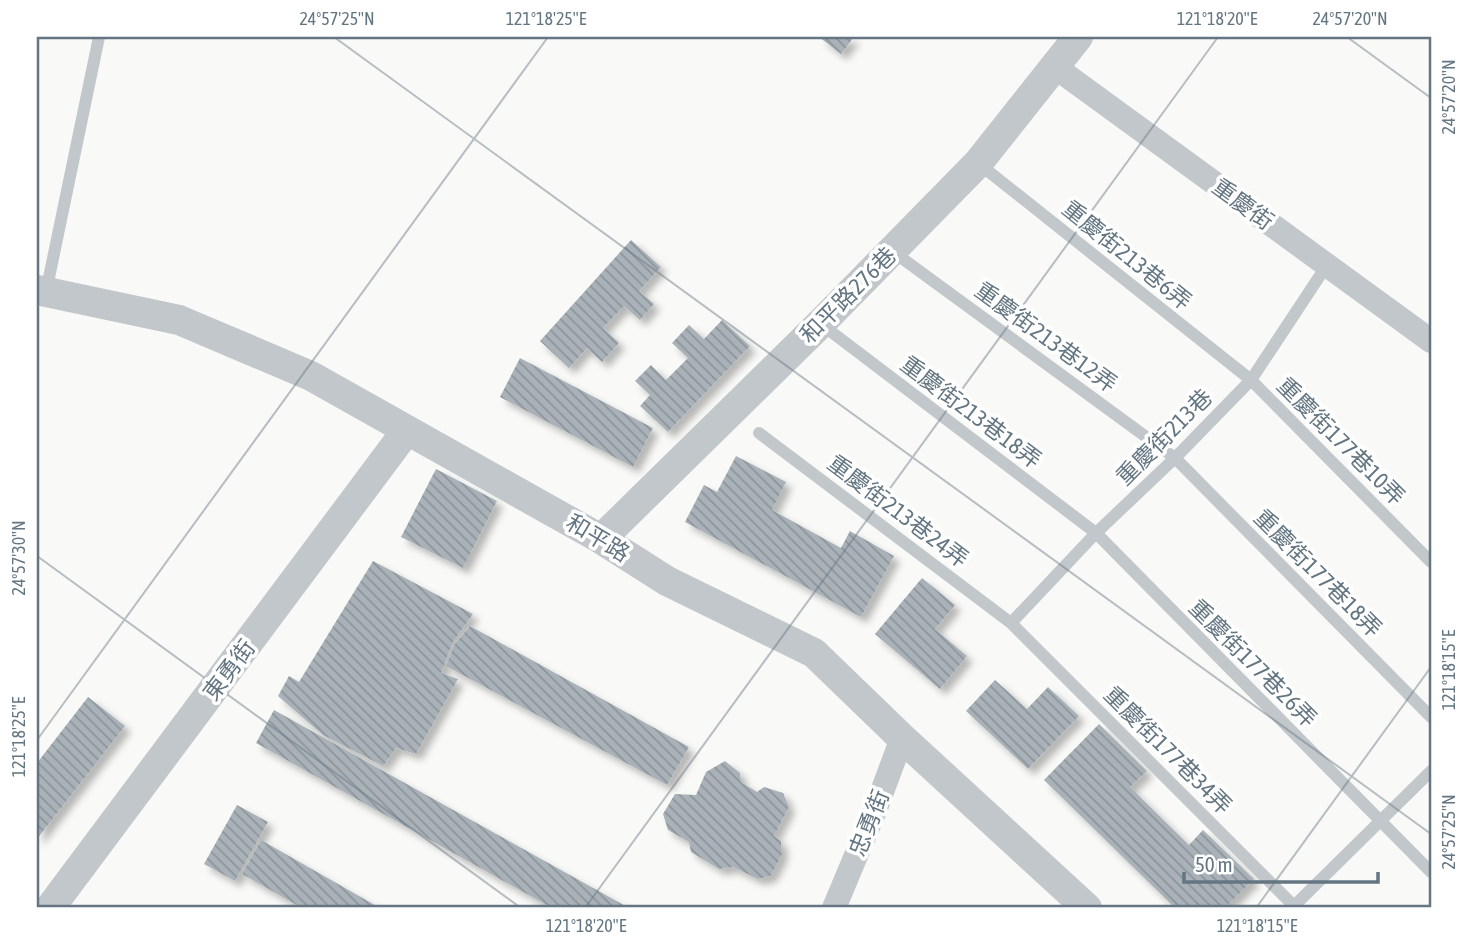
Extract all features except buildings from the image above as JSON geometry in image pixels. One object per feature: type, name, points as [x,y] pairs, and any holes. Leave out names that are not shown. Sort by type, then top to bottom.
[{"type":"street","name":"和平路276巷","points":[[601,539],[821,323],[978,163],[1078,37]]},
{"type":"street","name":"重慶街","points":[[1055,67],[1431,341]]},
{"type":"street","name":"和平路","points":[[41,291],[179,320],[311,376],[601,539],[667,581],[814,653],[1087,908]]},
{"type":"street","name":"東勇街","points":[[50,908],[407,430]]},
{"type":"street","name":"忠勇街","points":[[834,908],[902,738]]},
{"type":"lane","points":[[41,291],[99,37]]},
{"type":"lane","name":"重慶街213巷6弄","points":[[978,163],[1251,380]]},
{"type":"lane","name":"重慶街213巷12弄","points":[[892,251],[1175,458]]},
{"type":"lane","name":"重慶街213巷","points":[[1011,623],[1096,533],[1175,458],[1251,380],[1326,265]]},
{"type":"lane","name":"重慶街213巷18弄","points":[[821,323],[1096,533]]},
{"type":"lane","name":"重慶街177巷10弄","points":[[1251,380],[1431,562]]},
{"type":"lane","name":"重慶街213巷24弄","points":[[759,433],[1011,623]]},
{"type":"lane","name":"重慶街177巷18弄","points":[[1175,458],[1431,717]]},
{"type":"lane","name":"重慶街177巷26弄","points":[[1096,533],[1431,872]]},
{"type":"lane","name":"重慶街177巷34弄","points":[[1011,623],[1293,907]]},
{"type":"lane","points":[[1293,907],[1431,771]]}]
